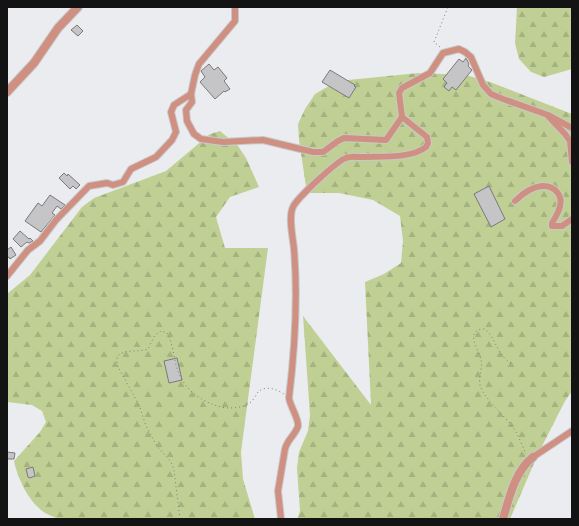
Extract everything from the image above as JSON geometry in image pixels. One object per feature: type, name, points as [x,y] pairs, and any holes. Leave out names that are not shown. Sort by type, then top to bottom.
[{"type":"street","points":[[7,92],[34,63],[58,28],[78,7]]},
{"type":"street","points":[[235,7],[235,21],[199,64],[195,74],[191,94],[192,102],[186,110],[187,121],[194,134],[201,139],[223,142],[264,140],[313,152],[324,152],[344,138],[386,140],[402,117],[399,93],[402,88],[430,73],[443,53],[459,49],[471,57],[483,85],[491,94],[548,115],[572,128]]},
{"type":"street","points":[[7,276],[28,250],[40,241],[56,220],[89,186],[107,183],[113,185],[122,182],[131,169],[156,157],[172,140],[176,132],[171,112],[174,105],[191,94]]},
{"type":"street","points":[[548,115],[548,117],[570,141],[572,162]]},
{"type":"street","points":[[281,519],[278,491],[286,443],[298,426],[298,421],[289,398],[295,342],[295,256],[291,214],[293,207],[303,195],[335,164],[346,158],[406,155],[415,153],[426,147],[428,143],[427,138],[402,117]]},
{"type":"street","points":[[515,201],[523,194],[536,188],[543,186],[552,188],[557,190],[561,198],[560,207],[552,226],[562,226],[572,219]]},
{"type":"street","points":[[502,519],[517,478],[523,467],[531,459],[572,431]]},
{"type":"path","points":[[443,53],[434,42],[448,7]]},
{"type":"path","points":[[511,363],[504,359],[490,333],[485,329],[479,329],[475,332],[473,344],[481,360],[480,386],[486,397],[512,427],[531,459]]},
{"type":"path","points":[[180,519],[174,470],[171,462],[157,446],[146,426],[137,400],[118,365],[117,357],[120,353],[148,349],[155,335],[161,331],[167,333],[171,340],[176,366],[185,385],[197,397],[206,402],[231,409],[238,408],[252,401],[259,392],[270,388],[277,390],[289,398]]},
{"type":"green space","points":[[517,7],[572,7],[572,69],[544,77],[531,72],[519,59],[515,43]]},
{"type":"green space","points":[[419,73],[466,75],[490,82],[572,114],[572,391],[565,401],[538,454],[510,519],[297,519],[300,511],[297,468],[299,452],[308,431],[310,415],[303,316],[371,405],[365,282],[384,274],[401,263],[403,241],[400,216],[373,200],[339,193],[307,193],[298,124],[305,109],[315,94],[327,87],[348,80]]},
{"type":"green space","points":[[220,131],[238,146],[246,158],[259,187],[230,197],[216,217],[225,248],[268,248],[241,452],[243,479],[255,519],[58,519],[43,511],[30,499],[17,473],[14,461],[40,432],[46,422],[42,411],[32,405],[7,402],[7,294],[30,275],[82,207],[94,198],[166,171],[210,134]]},
{"type":"building","points":[[77,25],[83,31],[78,36],[71,30]]},
{"type":"building","points":[[466,58],[469,64],[468,66],[472,70],[456,90],[452,87],[449,91],[444,87],[447,83],[443,79],[459,59],[463,62]]},
{"type":"building","points":[[209,64],[214,70],[218,67],[227,78],[224,81],[230,89],[225,92],[224,91],[215,99],[200,82],[205,77],[201,71]]},
{"type":"building","points":[[330,70],[355,85],[354,86],[356,87],[349,98],[322,82]]},
{"type":"building","points":[[64,173],[67,176],[68,174],[80,185],[76,189],[73,186],[70,189],[59,178]]},
{"type":"building","points":[[489,186],[505,219],[491,227],[474,194]]},
{"type":"building","points":[[50,195],[65,205],[61,209],[57,206],[52,213],[55,215],[41,232],[25,221],[38,203],[42,206]]},
{"type":"building","points":[[20,231],[33,241],[29,243],[27,242],[21,247],[13,239]]},
{"type":"building","points":[[11,247],[16,255],[10,259],[9,257],[7,258],[7,250]]},
{"type":"building","points":[[177,358],[182,380],[169,383],[164,361]]},
{"type":"building","points":[[7,452],[15,453],[14,459],[7,459]]},
{"type":"building","points":[[33,467],[35,476],[30,478],[28,477],[26,469]]}]
